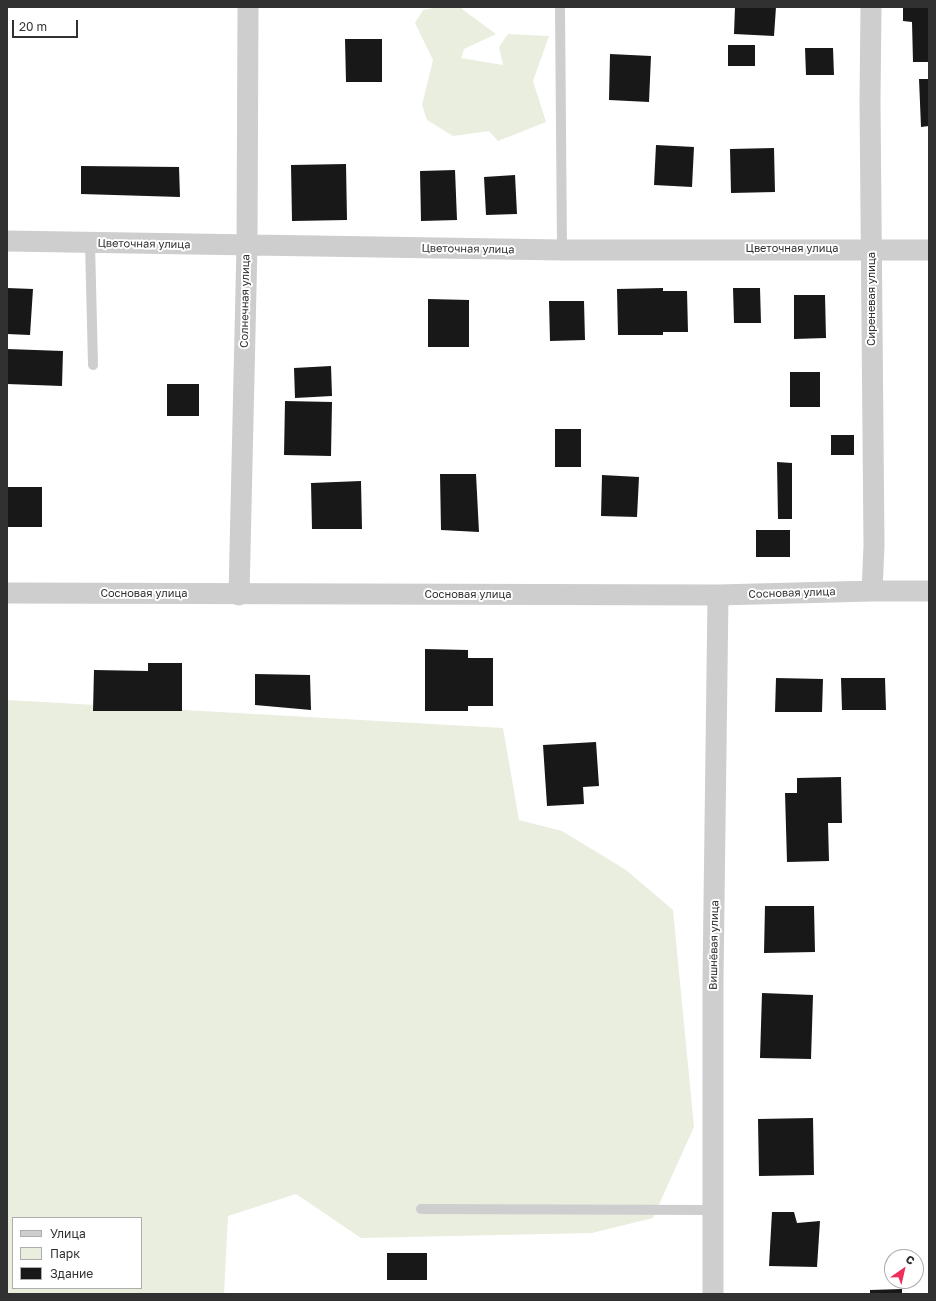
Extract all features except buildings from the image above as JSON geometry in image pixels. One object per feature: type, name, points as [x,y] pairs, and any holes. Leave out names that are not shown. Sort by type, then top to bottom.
[{"type":"street","name":"Солнечная улица","points":[[239,595],[247,246],[248,7]]},
{"type":"street","name":"Сиреневая улица","points":[[871,7],[870,101],[874,546],[872,591]]},
{"type":"street","name":"Цветочная улица","points":[[7,241],[562,250],[929,250]]},
{"type":"street","name":"Сосновая улица","points":[[7,593],[239,595],[718,595],[929,591]]},
{"type":"street","name":"Вишнёвая улица","points":[[713,1294],[713,980],[718,595]]},
{"type":"lane","points":[[560,7],[562,250]]},
{"type":"lane","points":[[90,243],[93,365]]},
{"type":"lane","points":[[421,1208],[713,1210]]},
{"type":"green space","points":[[438,7],[462,7],[462,9],[496,34],[464,49],[461,58],[503,65],[499,47],[508,34],[549,36],[533,81],[546,122],[498,141],[489,131],[453,136],[427,120],[422,105],[433,60],[415,23],[423,10]]},
{"type":"green space","points":[[7,700],[503,728],[519,820],[562,831],[626,870],[673,910],[694,1127],[653,1218],[592,1233],[361,1238],[296,1194],[228,1216],[224,1294],[7,1294]]}]
